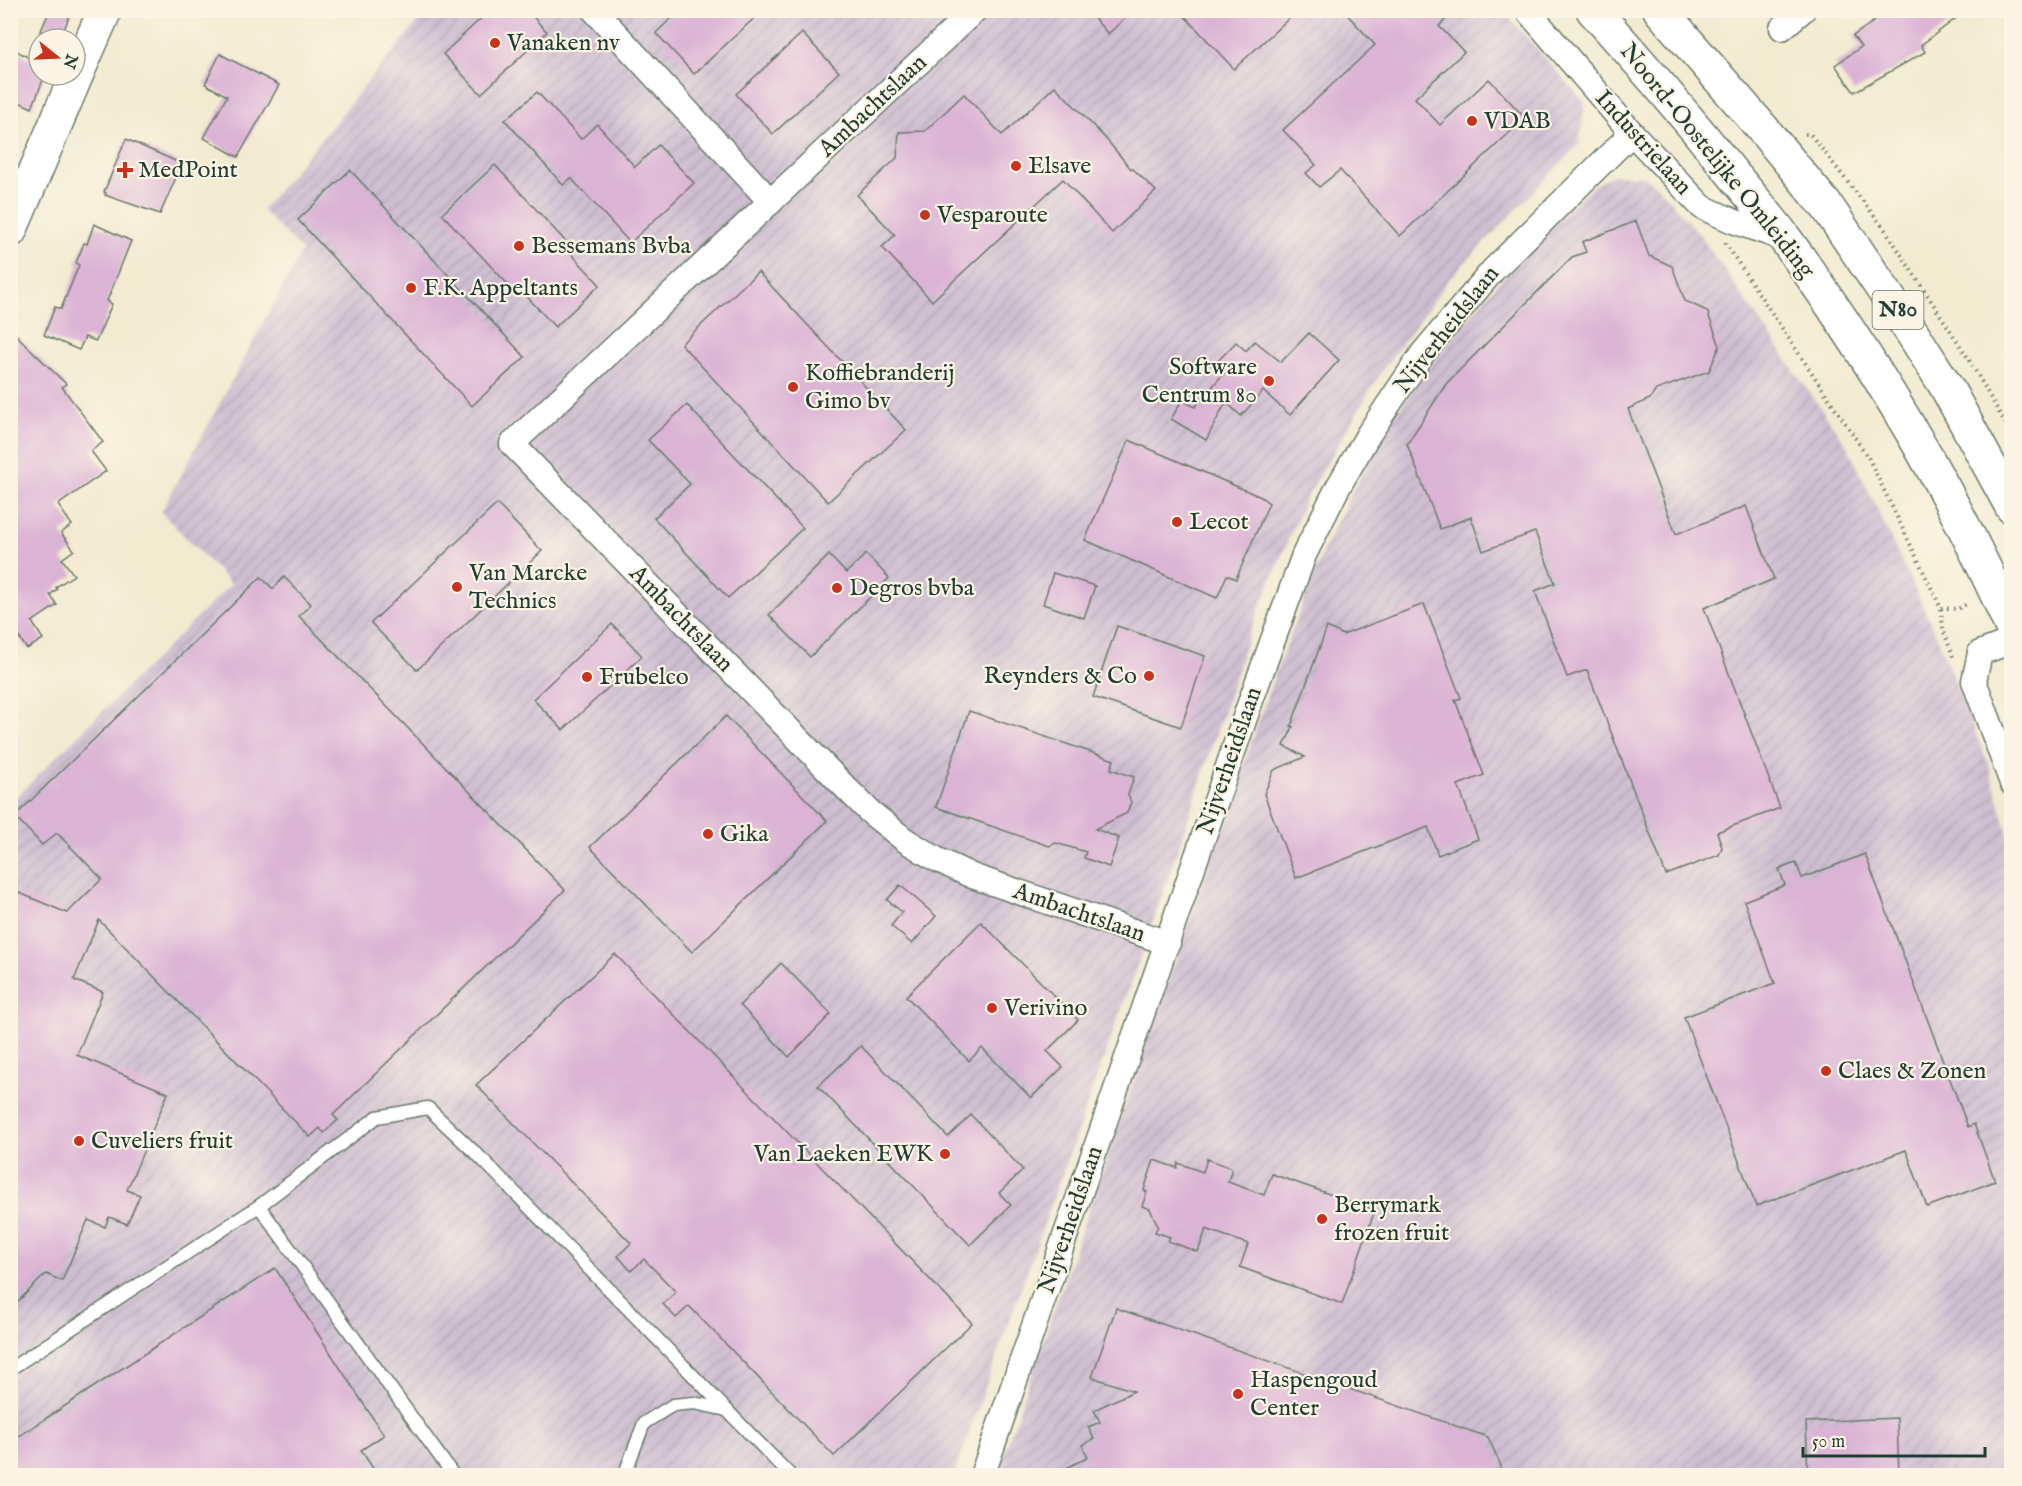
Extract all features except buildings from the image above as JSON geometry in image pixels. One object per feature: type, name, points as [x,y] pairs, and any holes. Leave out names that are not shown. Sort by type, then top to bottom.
[{"type":"main road","points":[[10,231],[105,10]]},
{"type":"main road","name":"Noord-Oostelijke Omleiding","points":[[1593,10],[1690,121],[1785,238],[1861,350],[1919,443],[1988,574],[2012,628]]},
{"type":"main road","name":"N80","points":[[1660,10],[1828,208],[1947,388],[2012,507]]},
{"type":"street","points":[[594,10],[771,202]]},
{"type":"street","name":"Ambachtslaan","points":[[975,10],[512,444],[836,778],[870,812],[905,840],[936,859],[972,876],[1168,943]]},
{"type":"street","name":"Industrielaan","points":[[1527,10],[1632,133],[1702,207],[1733,221],[1785,238]]},
{"type":"street","points":[[1782,28],[1803,10]]},
{"type":"street","name":"Nijverheidslaan","points":[[982,1476],[1251,700],[1304,555],[1337,489],[1368,435],[1423,353],[1461,305],[1494,269],[1632,133]]},
{"type":"street","points":[[2012,641],[1980,653],[1974,681],[2012,783]]},
{"type":"lane","points":[[10,1369],[259,1206],[377,1117],[428,1108],[508,1186],[791,1476]]},
{"type":"lane","points":[[259,1206],[454,1476]]},
{"type":"lane","points":[[624,1476],[644,1423],[673,1405],[694,1403],[727,1410]]},
{"type":"path","points":[[1702,207],[1868,457],[1941,608]]},
{"type":"shaded area","points":[[427,11],[1503,11],[1585,103],[1579,144],[1450,278],[1381,372],[1305,500],[1249,634],[1168,879],[954,1475],[11,1476],[11,802],[231,584],[161,512],[302,251],[262,210]]},
{"type":"shaded area","points":[[1614,175],[1643,176],[1656,185],[1699,234],[1848,447],[1937,637],[1989,766],[2012,848],[2011,1475],[996,1476],[1274,677],[1324,548],[1388,425],[1428,368],[1495,286],[1575,202],[1595,184]]},
{"type":"place","name":"Vanaken nv","points":[[495,43]]},
{"type":"place","name":"VDAB","points":[[1472,121]]},
{"type":"place","name":"Elsave","points":[[1016,166]]},
{"type":"place","name":"MedPoint","points":[[125,170]]},
{"type":"place","name":"Vesparoute","points":[[925,215]]},
{"type":"place","name":"Bessemans Bvba","points":[[519,246]]},
{"type":"place","name":"F.K. Appeltants","points":[[411,288]]},
{"type":"place","name":"Software Centrum 80","points":[[1269,381]]},
{"type":"place","name":"Koffiebranderij Gimo bv","points":[[793,387]]},
{"type":"place","name":"Lecot","points":[[1177,522]]},
{"type":"place","name":"Van Marcke Technics","points":[[457,587]]},
{"type":"place","name":"Degros bvba","points":[[837,588]]},
{"type":"place","name":"Reynders & Co","points":[[1149,676]]},
{"type":"place","name":"Frubelco","points":[[587,677]]},
{"type":"place","name":"Gika","points":[[708,834]]},
{"type":"place","name":"Verivino","points":[[992,1008]]},
{"type":"place","name":"Claes & Zonen","points":[[1826,1071]]},
{"type":"place","name":"Cuveliers fruit","points":[[79,1141]]},
{"type":"place","name":"Van Laeken EWK","points":[[945,1154]]},
{"type":"place","name":"Berrymark frozen fruit","points":[[1322,1219]]},
{"type":"place","name":"Haspengoud Center","points":[[1238,1394]]}]
